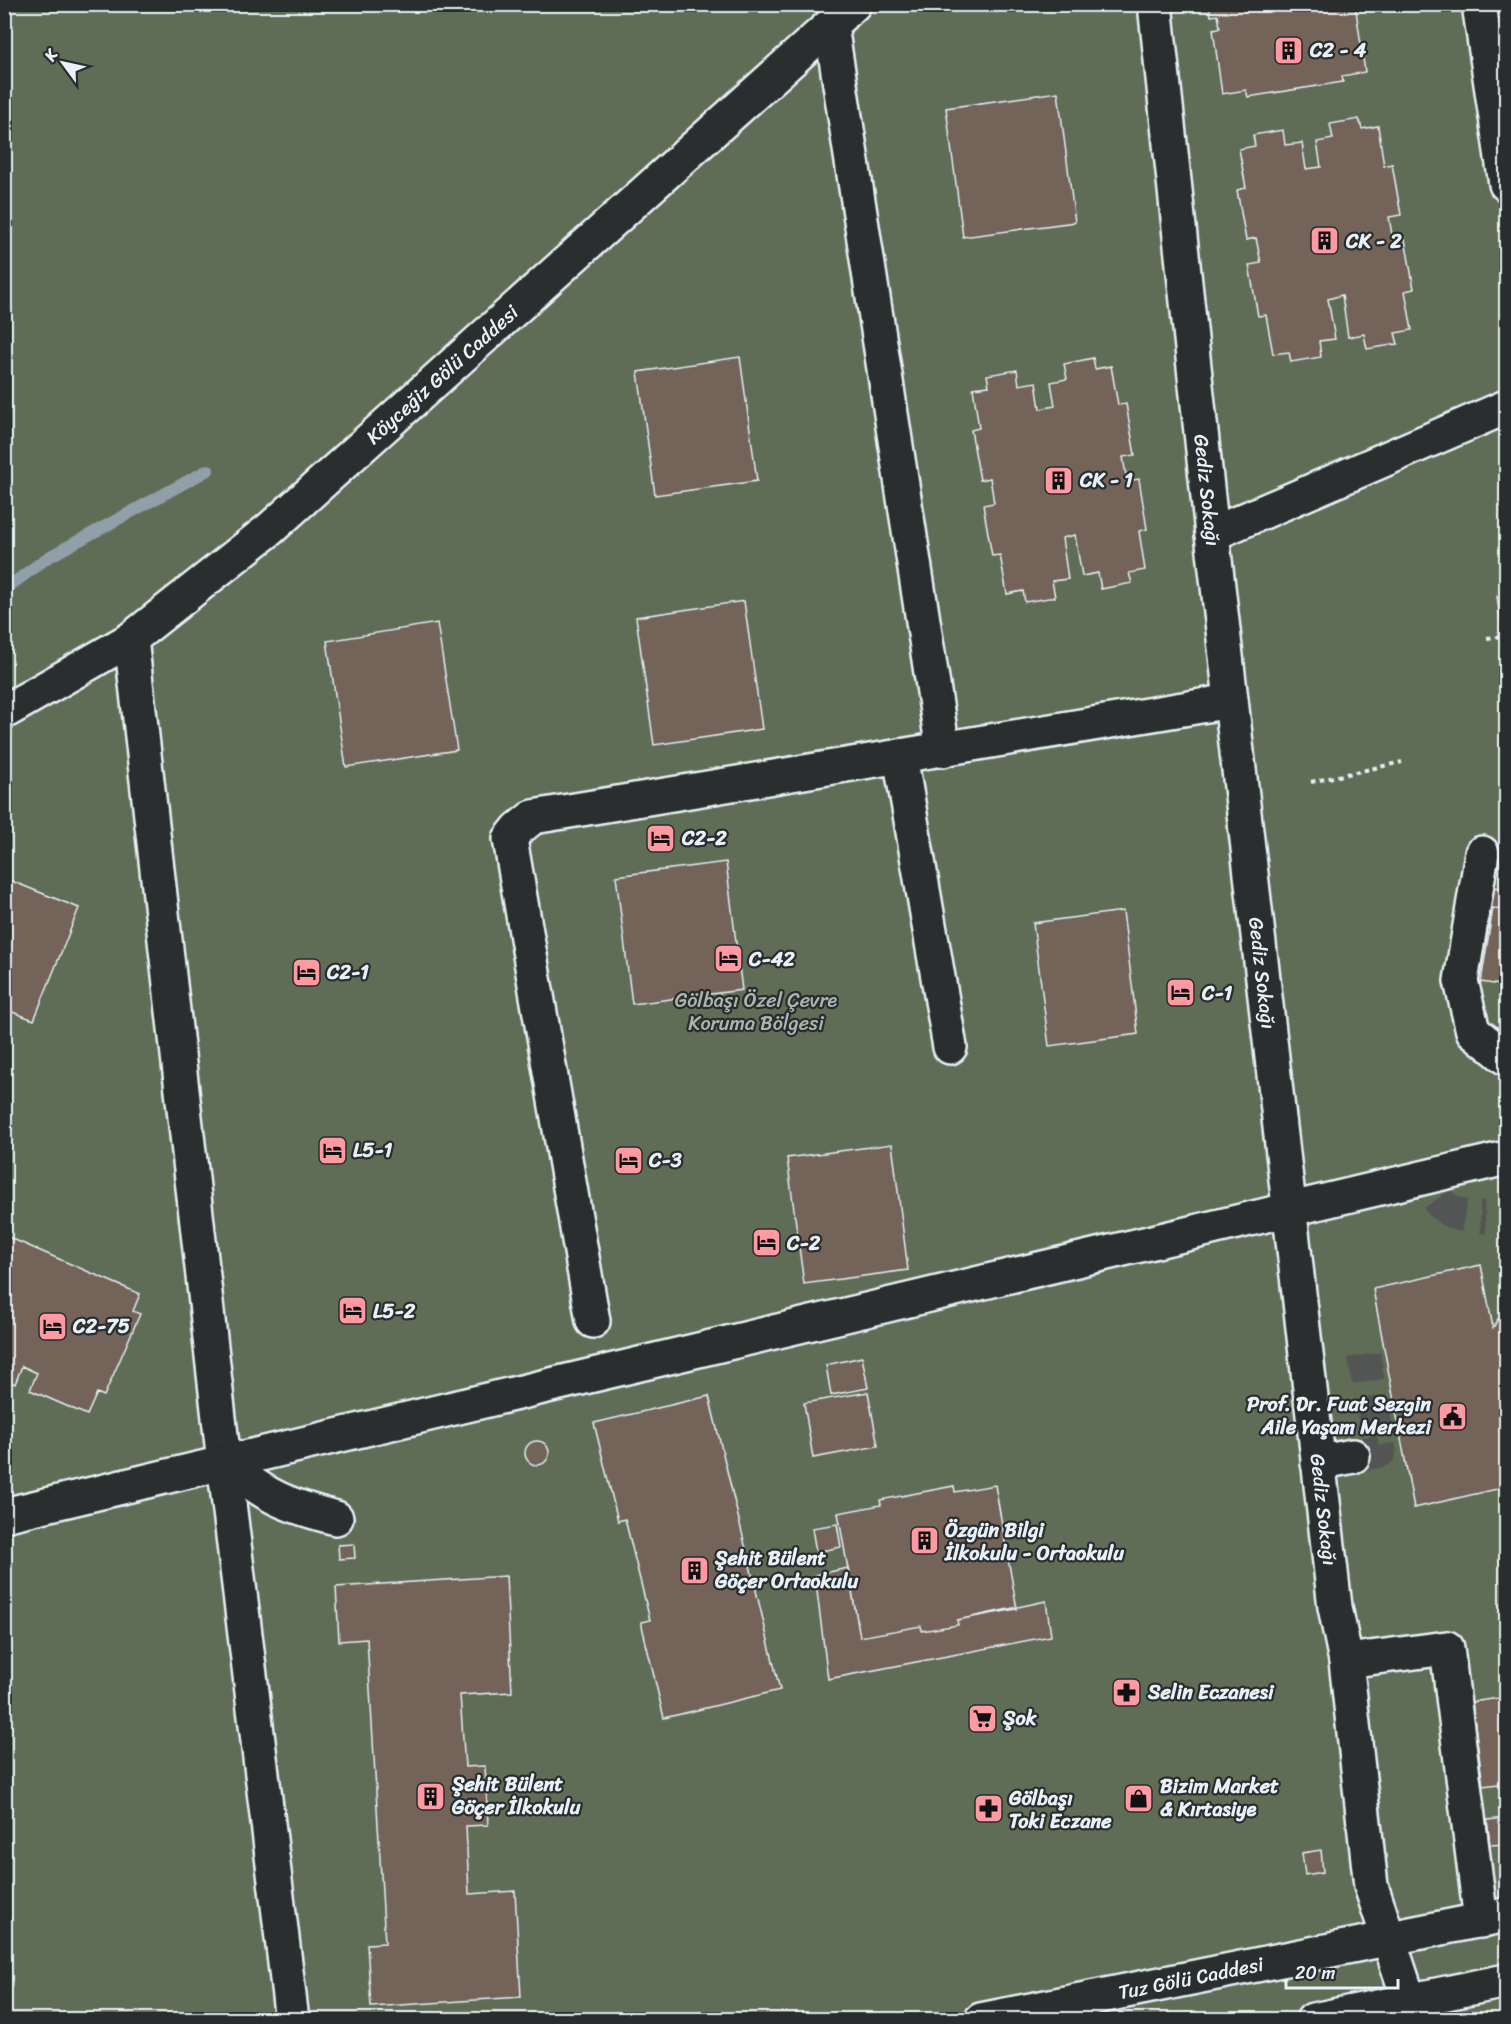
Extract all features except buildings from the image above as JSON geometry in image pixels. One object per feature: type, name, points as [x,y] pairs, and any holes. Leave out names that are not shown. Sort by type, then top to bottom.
[{"type":"street","name":"Gediz Sokağı","points":[[1155,4],[1212,534],[1335,1607],[1346,1661],[1371,1886],[1409,2000]]},
{"type":"street","points":[[1479,4],[1506,184]]},
{"type":"street","points":[[843,15],[943,750]]},
{"type":"street","name":"Köyceğiz Gölü Caddesi","points":[[4,712],[131,639],[270,529],[843,15]]},
{"type":"street","points":[[1212,534],[1506,406]]},
{"type":"street","points":[[131,639],[224,1462],[292,2019]]},
{"type":"street","points":[[593,1321],[510,839],[518,829],[533,817],[1231,701]]},
{"type":"street","points":[[900,756],[950,1047]]},
{"type":"street","points":[[1482,854],[1461,981],[1473,1031],[1506,1058]]},
{"type":"street","points":[[4,1515],[1289,1209],[1435,1187],[1506,1158]]},
{"type":"street","points":[[1318,1463],[1353,1456]]},
{"type":"street","points":[[224,1462],[265,1494],[306,1510],[336,1518]]},
{"type":"street","points":[[1346,1661],[1447,1648],[1494,1918]]},
{"type":"street","name":"Tuz Gölü Caddesi","points":[[981,2019],[1494,1918]]},
{"type":"street","points":[[1313,2019],[1506,1982]]},
{"type":"path","points":[[1487,638],[1503,636]]},
{"type":"path","points":[[1311,782],[1402,762]]},
{"type":"green space","name":"Gölbaşı Özel Çevre Koruma Bölgesi","points":[[4,5],[1506,5],[1506,2019],[5,2019]]},
{"type":"waterway","points":[[4,590],[47,558],[208,470]]},
{"type":"tunnel","points":[[1437,1199],[1452,1212],[1471,1217],[1485,1217]]},
{"type":"tunnel","points":[[1353,1456],[1380,1451],[1364,1355]]},
{"type":"place","name":"C2 - 4","points":[[1289,50]]},
{"type":"place","name":"CK - 2","points":[[1325,241]]},
{"type":"place","name":"CK - 1","points":[[1059,480]]},
{"type":"place","name":"C2-2","points":[[661,838]]},
{"type":"place","name":"C-42","points":[[728,959]]},
{"type":"place","name":"C2-1","points":[[306,972]]},
{"type":"place","name":"C-1","points":[[1181,993]]},
{"type":"place","name":"L5-1","points":[[332,1150]]},
{"type":"place","name":"C-3","points":[[628,1160]]},
{"type":"place","name":"C-2","points":[[766,1243]]},
{"type":"place","name":"L5-2","points":[[352,1311]]},
{"type":"place","name":"C2-75","points":[[52,1326]]},
{"type":"place","name":"Prof. Dr. Fuat Sezgin Aile Yaşam Merkezi","points":[[1452,1416]]},
{"type":"place","name":"Özgün Bilgi İlkokulu - Ortaokulu","points":[[924,1541]]},
{"type":"place","name":"Şehit Bülent Göçer Ortaokulu","points":[[694,1570]]},
{"type":"place","name":"Selin Eczanesi","points":[[1127,1692]]},
{"type":"place","name":"Şok","points":[[982,1718]]},
{"type":"place","name":"Şehit Bülent Göçer İlkokulu","points":[[431,1796]]},
{"type":"place","name":"Bizim Market & Kırtasiye","points":[[1139,1798]]},
{"type":"place","name":"Gölbaşı Toki Eczane","points":[[988,1809]]}]
